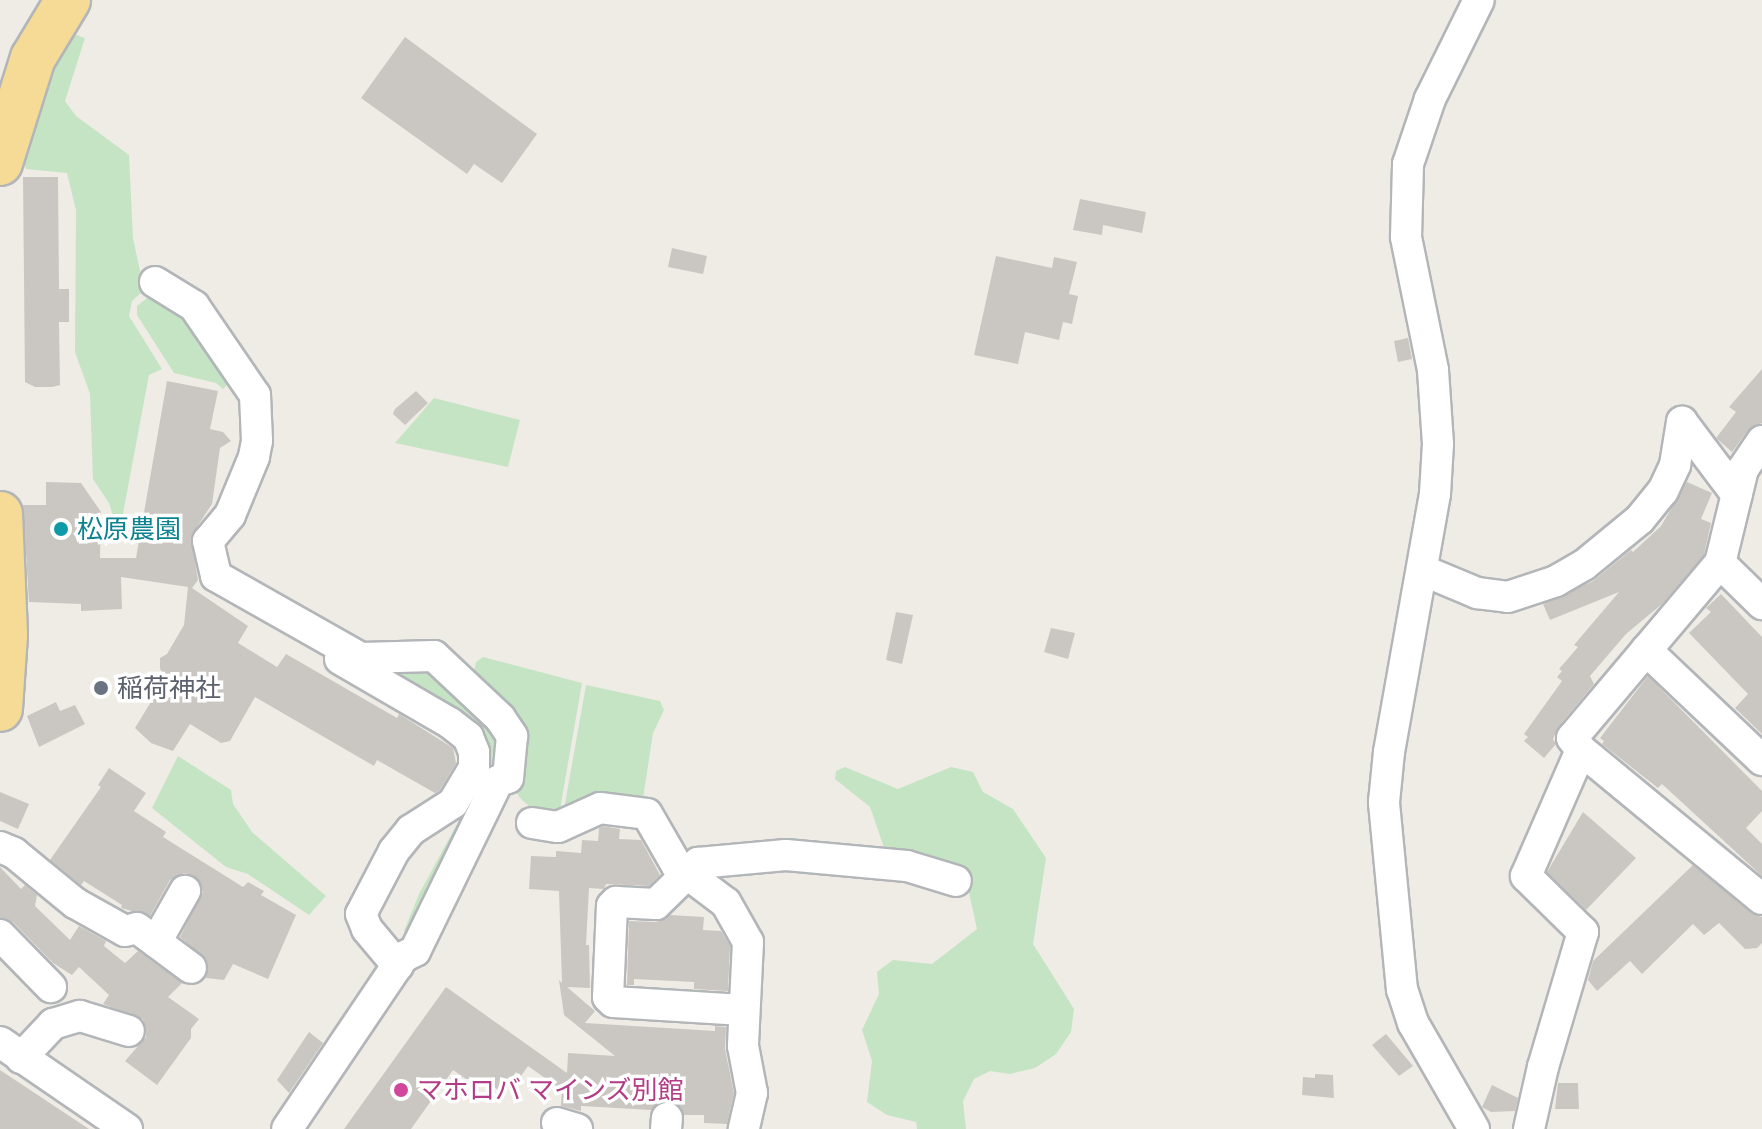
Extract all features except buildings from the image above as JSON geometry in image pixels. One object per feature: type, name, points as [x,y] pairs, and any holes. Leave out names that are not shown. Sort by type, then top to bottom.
[{"type":"highway","points":[[0,163],[15,107],[33,58],[68,0]]},
{"type":"highway","points":[[0,514],[5,635],[1,702]]},
{"type":"street","points":[[1474,1129],[1413,1023],[1399,975],[1385,787],[1435,494],[1438,444],[1433,370],[1406,237],[1408,164],[1430,99],[1479,0]]},
{"type":"street","points":[[155,282],[194,306],[255,395],[257,441],[254,457],[230,515],[208,541],[216,576],[361,658],[434,656],[500,718],[512,736],[508,778],[498,781],[415,951],[403,957],[287,1129]]},
{"type":"street","points":[[1422,570],[1477,593],[1508,597],[1556,581],[1584,565],[1640,519],[1663,491],[1675,465],[1682,422],[1737,495]]},
{"type":"street","points":[[1762,441],[1743,469],[1720,563],[1572,738],[1581,750],[1762,899]]},
{"type":"street","points":[[1720,563],[1758,593]]},
{"type":"street","points":[[285,615],[333,655],[450,723],[468,737],[474,752],[474,768],[453,803],[411,830],[394,851],[361,914],[367,929],[398,966]]},
{"type":"street","points":[[1646,650],[1762,760]]},
{"type":"street","points":[[1529,1129],[1543,1067],[1583,932],[1526,876],[1581,750]]},
{"type":"street","points":[[532,823],[558,827],[600,808],[647,814],[687,877],[721,897],[743,928],[749,959],[743,1010],[743,1046],[752,1093],[744,1129]]},
{"type":"street","points":[[0,847],[14,853],[75,903],[125,931],[137,928],[191,968]]},
{"type":"street","points":[[743,1010],[613,1002],[608,997],[612,906],[616,902],[656,904],[698,863],[814,855],[907,866],[956,881]]},
{"type":"street","points":[[156,942],[185,891]]},
{"type":"street","points":[[0,935],[51,987]]},
{"type":"street","points":[[127,1129],[11,1050],[53,1024],[80,1016],[129,1031]]},
{"type":"green space","points":[[71,33],[85,38],[65,101],[76,116],[129,155],[133,238],[144,290],[132,301],[129,316],[162,369],[149,375],[119,535],[109,503],[93,479],[90,394],[75,352],[76,210],[67,173],[26,169],[20,151],[41,89]]},
{"type":"green space","points":[[151,295],[187,315],[230,382],[223,389],[216,383],[174,373],[137,315],[137,306]]},
{"type":"green space","points":[[434,398],[520,420],[508,467],[395,443]]},
{"type":"green space","points":[[483,657],[582,683],[559,815],[534,811],[519,797],[472,680],[476,662]]},
{"type":"green space","points":[[419,661],[509,743],[418,938],[404,931],[419,894],[470,800],[482,767],[362,665]]},
{"type":"green space","points":[[586,685],[660,701],[664,710],[653,733],[643,799],[563,815]]},
{"type":"green space","points":[[178,756],[231,790],[233,804],[252,832],[326,896],[309,915],[248,874],[226,867],[152,808]]},
{"type":"green space","points":[[845,767],[898,789],[951,767],[973,772],[983,792],[1013,809],[1046,858],[1033,944],[1074,1009],[1071,1032],[1056,1054],[1035,1068],[1010,1074],[990,1071],[974,1079],[963,1101],[966,1129],[917,1129],[916,1122],[887,1115],[867,1102],[872,1061],[862,1030],[879,994],[877,972],[893,960],[932,964],[977,929],[968,888],[888,859],[870,807],[835,779],[836,771]]},
{"type":"place","name":"松原農園","points":[[61,529]]},
{"type":"place","name":"稲荷神社","points":[[101,688]]},
{"type":"place","name":"マホロバ マインズ別館","points":[[401,1090]]}]
